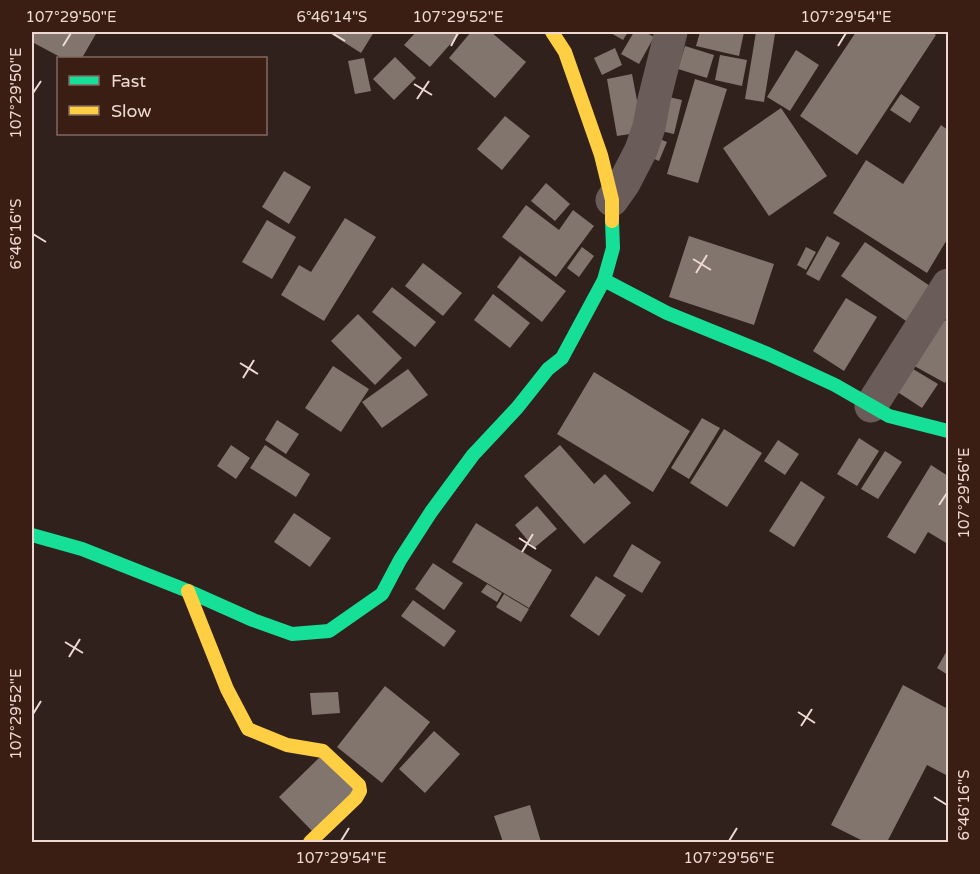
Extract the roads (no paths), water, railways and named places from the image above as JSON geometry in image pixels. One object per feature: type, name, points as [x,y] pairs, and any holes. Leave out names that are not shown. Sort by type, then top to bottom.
[{"type":"street","points":[[32,535],[82,549],[292,634],[329,631],[382,594],[400,560],[431,512],[473,455],[517,408],[548,369],[562,358],[604,280],[613,248],[612,200],[601,155],[565,52],[552,32]]},
{"type":"street","points":[[612,200],[624,183],[641,150],[649,126],[671,32]]},
{"type":"street","points":[[604,280],[667,314],[768,354],[835,385],[889,416],[948,431]]},
{"type":"street","points":[[871,406],[948,285]]},
{"type":"street","points":[[188,591],[227,689],[249,729],[287,745],[323,751],[362,789],[310,843]]}]
